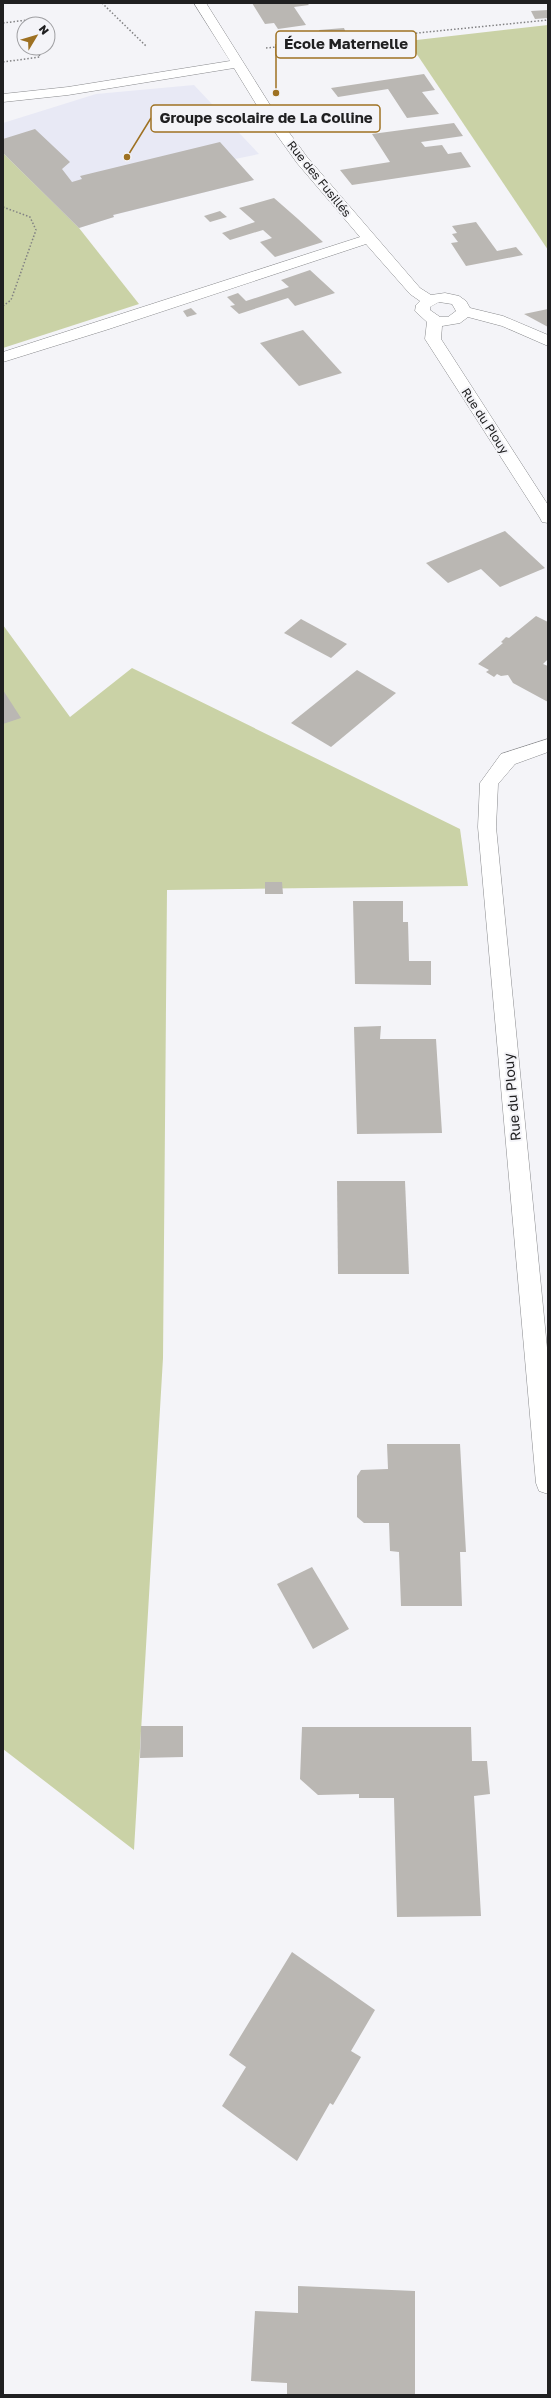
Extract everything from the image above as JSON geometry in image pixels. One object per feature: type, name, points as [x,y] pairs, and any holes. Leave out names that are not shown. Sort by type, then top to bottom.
[{"type":"street","name":"Rue des Fusillés","points":[[200,3],[270,117],[293,148],[368,239],[415,291],[429,300]]},
{"type":"street","points":[[3,98],[68,90],[203,68],[238,64]]},
{"type":"street","points":[[3,357],[104,326],[368,239]]},
{"type":"street","points":[[444,298],[453,299],[460,302],[464,312],[461,317],[453,320],[435,320],[426,316],[422,311],[423,305],[429,300],[444,298]]},
{"type":"street","points":[[464,312],[487,314],[509,322],[548,341]]},
{"type":"street","name":"Rue du Plouy","points":[[435,320],[433,339],[548,518]]},
{"type":"street","name":"Rue du Plouy","points":[[548,745],[508,759],[489,783],[487,827],[548,1483]]},
{"type":"path","points":[[102,3],[173,74]]},
{"type":"path","points":[[230,51],[383,38],[548,20]]},
{"type":"path","points":[[3,23],[16,21]]},
{"type":"path","points":[[3,62],[40,56]]},
{"type":"path","points":[[3,207],[30,217],[36,230],[10,300],[3,306]]},
{"type":"shaded area","points":[[194,85],[259,154],[235,159],[254,180],[114,215],[114,217],[79,228],[3,153],[3,123],[96,94]]},
{"type":"green space","points":[[548,25],[548,250],[408,41]]},
{"type":"green space","points":[[3,153],[79,228],[139,304],[3,348]]},
{"type":"green space","points":[[3,625],[70,717],[132,668],[460,829],[468,886],[167,890],[163,1358],[134,1850],[3,1749]]},
{"type":"building","points":[[252,3],[307,3],[309,5],[294,7],[306,25],[278,29],[274,23],[265,24]]},
{"type":"building","points":[[548,10],[548,18],[535,19],[531,11]]},
{"type":"building","points":[[344,28],[346,33],[320,35],[319,30]]},
{"type":"building","points":[[424,74],[435,90],[422,92],[439,114],[407,118],[388,89],[338,97],[331,88]]},
{"type":"building","points":[[454,123],[463,136],[421,142],[425,147],[442,145],[448,154],[461,152],[471,167],[352,185],[340,170],[390,162],[372,134]]},
{"type":"building","points":[[35,129],[70,162],[62,169],[72,182],[82,179],[80,176],[220,142],[254,180],[113,215],[114,217],[79,228],[3,153],[3,139]]},
{"type":"building","points":[[274,198],[323,242],[275,257],[260,242],[272,238],[263,230],[230,240],[222,233],[255,222],[239,208]]},
{"type":"building","points":[[220,211],[227,217],[210,222],[204,216]]},
{"type":"building","points":[[476,222],[497,251],[516,247],[523,255],[466,266],[451,243],[458,242],[452,234],[457,233],[452,226]]},
{"type":"building","points":[[310,270],[335,293],[295,306],[288,298],[239,314],[230,306],[235,305],[227,297],[238,293],[246,301],[289,287],[281,280]]},
{"type":"building","points":[[191,308],[197,314],[187,317],[183,311]]},
{"type":"building","points":[[548,309],[548,327],[524,314]]},
{"type":"building","points":[[303,330],[342,373],[299,386],[260,343]]},
{"type":"building","points":[[505,531],[545,568],[500,587],[481,569],[448,583],[426,563]]},
{"type":"building","points":[[536,616],[548,622],[548,659],[543,664],[548,666],[548,702],[513,683],[508,675],[501,676],[497,674],[494,677],[486,672],[489,670],[478,664],[503,643],[501,642],[506,637],[509,638]]},
{"type":"building","points":[[301,619],[347,644],[331,658],[284,633]]},
{"type":"building","points":[[357,670],[396,693],[331,747],[291,723]]},
{"type":"building","points":[[3,690],[21,718],[3,724]]},
{"type":"building","points":[[265,882],[282,882],[283,894],[265,894]]},
{"type":"building","points":[[353,901],[403,901],[403,922],[408,922],[409,961],[431,961],[431,985],[355,984]]},
{"type":"building","points":[[381,1026],[380,1039],[436,1039],[442,1133],[357,1134],[354,1027]]},
{"type":"building","points":[[337,1181],[405,1181],[409,1274],[338,1274]]},
{"type":"building","points":[[387,1444],[460,1444],[466,1552],[460,1552],[462,1606],[401,1606],[399,1552],[390,1551],[389,1523],[364,1523],[357,1517],[357,1476],[361,1470],[388,1469]]},
{"type":"building","points":[[312,1567],[349,1629],[313,1649],[277,1584]]},
{"type":"building","points":[[141,1726],[183,1726],[183,1757],[140,1758]]},
{"type":"building","points":[[302,1727],[471,1727],[472,1761],[487,1761],[490,1794],[474,1796],[481,1916],[397,1917],[394,1798],[359,1798],[359,1794],[318,1795],[300,1779]]},
{"type":"building","points":[[292,1952],[375,2010],[351,2051],[361,2057],[333,2105],[330,2103],[297,2161],[222,2106],[246,2067],[229,2055]]},
{"type":"building","points":[[298,2286],[415,2291],[415,2395],[287,2395],[287,2383],[251,2381],[255,2311],[298,2313]]},
{"type":"place","name":"École Maternelle","points":[[276,93]]},
{"type":"place","name":"Groupe scolaire de La Colline","points":[[127,157]]}]
